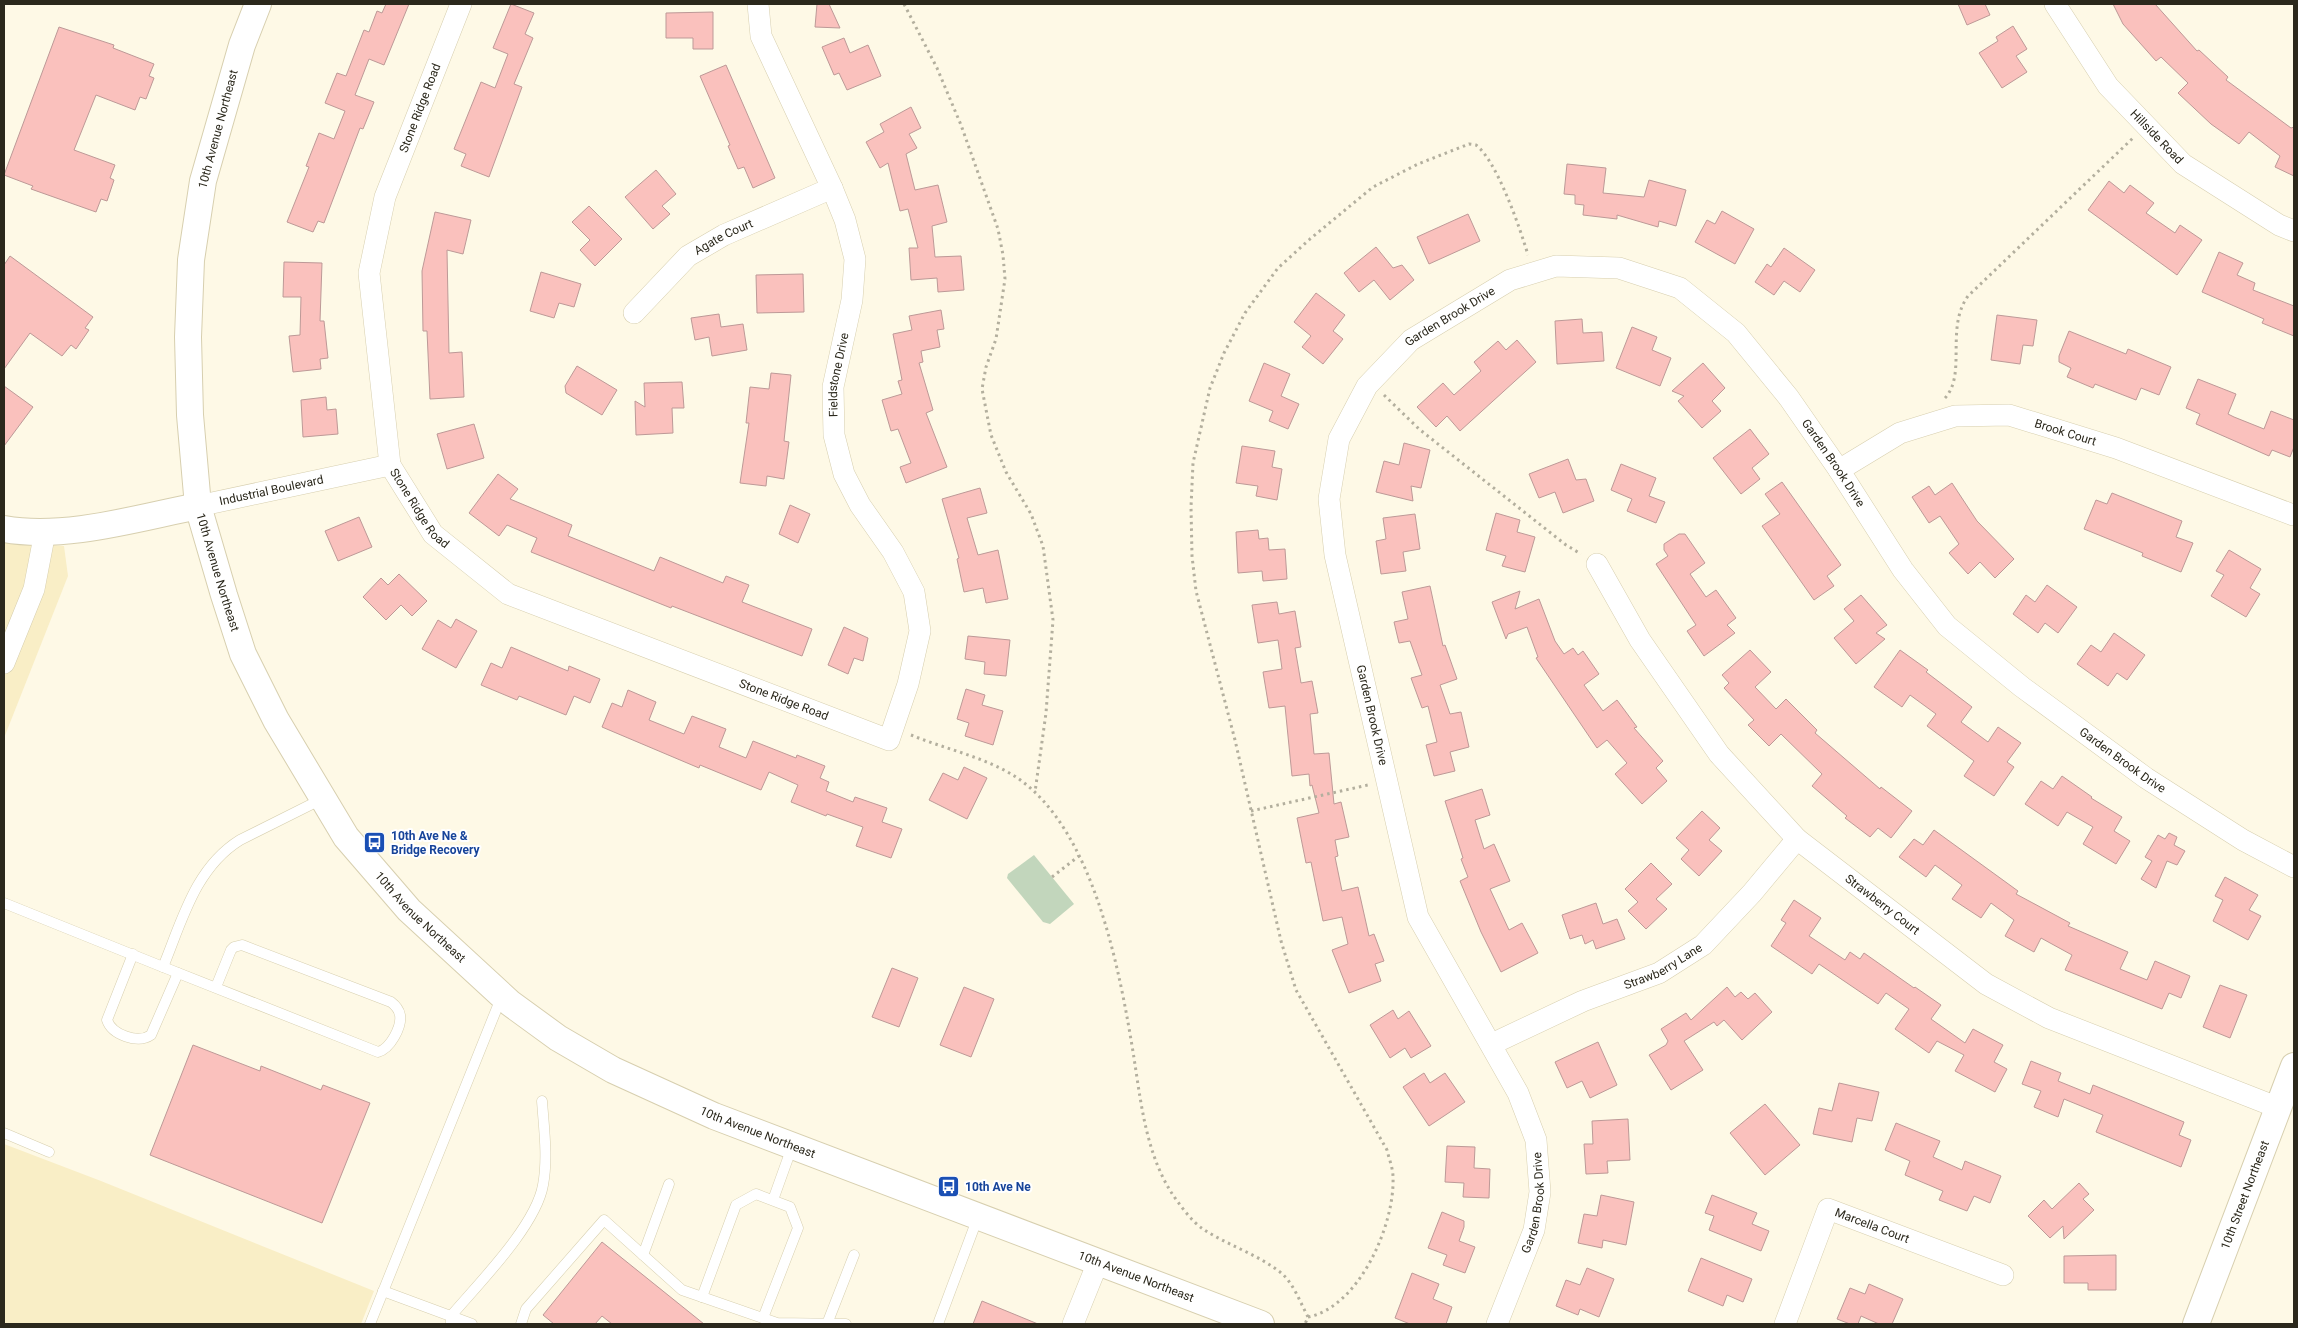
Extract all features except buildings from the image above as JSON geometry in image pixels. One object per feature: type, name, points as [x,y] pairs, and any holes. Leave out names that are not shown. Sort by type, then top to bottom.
[{"type":"street","name":"10th Avenue Northeast","points":[[258,4],[242,44],[203,181],[192,260],[188,337],[190,415],[198,506],[243,654],[276,720],[346,837],[409,910],[502,996],[558,1038],[614,1070],[714,1116],[1261,1324]]},
{"type":"street","name":"Stone Ridge Road","points":[[461,4],[385,197],[370,273],[390,465],[433,534],[508,594],[888,740]]},
{"type":"street","name":"Fieldstone Drive","points":[[758,4],[761,36],[832,188],[845,220],[854,259],[852,300],[833,387],[834,435],[844,474],[860,505],[892,552],[914,592],[920,631],[908,684],[888,740]]},
{"type":"street","name":"Hillside Road","points":[[2055,4],[2108,86],[2182,164],[2279,225],[2294,230]]},
{"type":"street","name":"Agate Court","points":[[634,313],[688,256],[724,235],[832,188]]},
{"type":"street","name":"Garden Brook Drive","points":[[1497,1324],[1534,1230],[1540,1192],[1536,1140],[1518,1093],[1492,1044],[1418,917],[1335,555],[1329,499],[1339,439],[1372,381],[1411,340],[1510,280],[1556,266],[1619,268],[1680,288],[1736,333],[1789,398],[1839,470],[1903,570],[1947,626],[2022,687],[2146,778],[2243,840],[2294,867]]},
{"type":"street","name":"Brook Court","points":[[1839,470],[1900,433],[1955,416],[2009,415],[2116,448],[2293,515]]},
{"type":"street","name":"Industrial Boulevard","points":[[4,528],[45,532],[85,527],[198,506],[390,465]]},
{"type":"street","points":[[4,663],[34,588],[45,532]]},
{"type":"street","name":"Strawberry Court","points":[[1597,564],[1640,640],[1719,754],[1797,839],[1986,984],[2049,1018],[2279,1108]]},
{"type":"street","name":"Strawberry Lane","points":[[1492,1044],[1584,1001],[1658,973],[1703,944],[1752,893],[1797,839]]},
{"type":"street","name":"10th Street Northeast","points":[[2196,1324],[2294,1066]]},
{"type":"street","name":"Marcella Court","points":[[1785,1324],[1828,1209],[2003,1275]]},
{"type":"street","points":[[1073,1324],[1098,1262]]},
{"type":"lane","points":[[163,967],[191,896],[200,880],[215,861],[229,847],[240,840],[322,799]]},
{"type":"lane","points":[[4,903],[378,1052],[384,1051],[391,1042],[401,1018],[396,1006],[391,1002],[242,945],[231,950],[216,987]]},
{"type":"lane","points":[[133,954],[107,1020],[112,1028],[134,1039],[145,1039],[151,1035],[178,973]]},
{"type":"lane","points":[[370,1324],[502,996]]},
{"type":"lane","points":[[451,1320],[533,1214],[543,1186],[546,1154],[542,1101]]},
{"type":"lane","points":[[4,1133],[49,1152]]},
{"type":"lane","points":[[773,1200],[792,1146]]},
{"type":"lane","points":[[643,1255],[669,1184]]},
{"type":"lane","points":[[702,1297],[736,1205],[756,1194],[790,1207],[798,1228],[763,1318]]},
{"type":"lane","points":[[938,1324],[978,1217]]},
{"type":"lane","points":[[521,1324],[526,1309],[604,1220],[682,1290],[777,1323],[846,1324]]},
{"type":"lane","points":[[827,1324],[854,1255]]},
{"type":"lane","points":[[383,1290],[451,1320],[472,1324]]},
{"type":"path","points":[[904,4],[937,68],[961,125],[998,229],[1003,255],[1005,279],[996,339],[986,367],[982,389],[988,420],[998,453],[1006,472],[1031,514],[1043,546],[1053,620],[1046,713],[1035,792]]},
{"type":"path","points":[[1940,402],[1951,392],[1955,380],[1956,326],[1961,306],[1968,296],[2146,126]]},
{"type":"path","points":[[1308,1317],[1320,1314],[1331,1307],[1366,1269],[1385,1227],[1391,1203],[1393,1176],[1387,1150],[1296,990],[1281,942],[1235,740],[1196,591],[1192,556],[1191,507],[1193,463],[1210,388],[1224,353],[1245,313],[1278,268],[1373,187],[1418,164],[1470,144],[1480,148],[1492,166],[1521,231],[1534,273]]},
{"type":"path","points":[[1372,381],[1402,414],[1419,429],[1566,545],[1597,564]]},
{"type":"path","points":[[924,740],[991,765],[1016,777],[1046,803],[1060,823],[1079,856],[1112,948],[1126,1009],[1144,1118],[1155,1162],[1171,1192],[1202,1228],[1280,1272],[1289,1281],[1308,1317]]},
{"type":"path","points":[[1251,811],[1387,780]]},
{"type":"path","points":[[1052,877],[1079,856]]},
{"type":"path","points":[[1305,1324],[1308,1317]]},
{"type":"shaded area","points":[[4,541],[64,546],[68,576],[4,738]]},
{"type":"shaded area","points":[[4,1144],[374,1291],[361,1324],[4,1324]]},
{"type":"green space","points":[[1034,855],[1074,904],[1050,924],[1043,922],[1007,878],[1008,874]]},
{"type":"place","name":"10th Ave Ne & Bridge Recovery","points":[[375,843]]},
{"type":"place","name":"10th Ave Ne","points":[[949,1187]]}]
